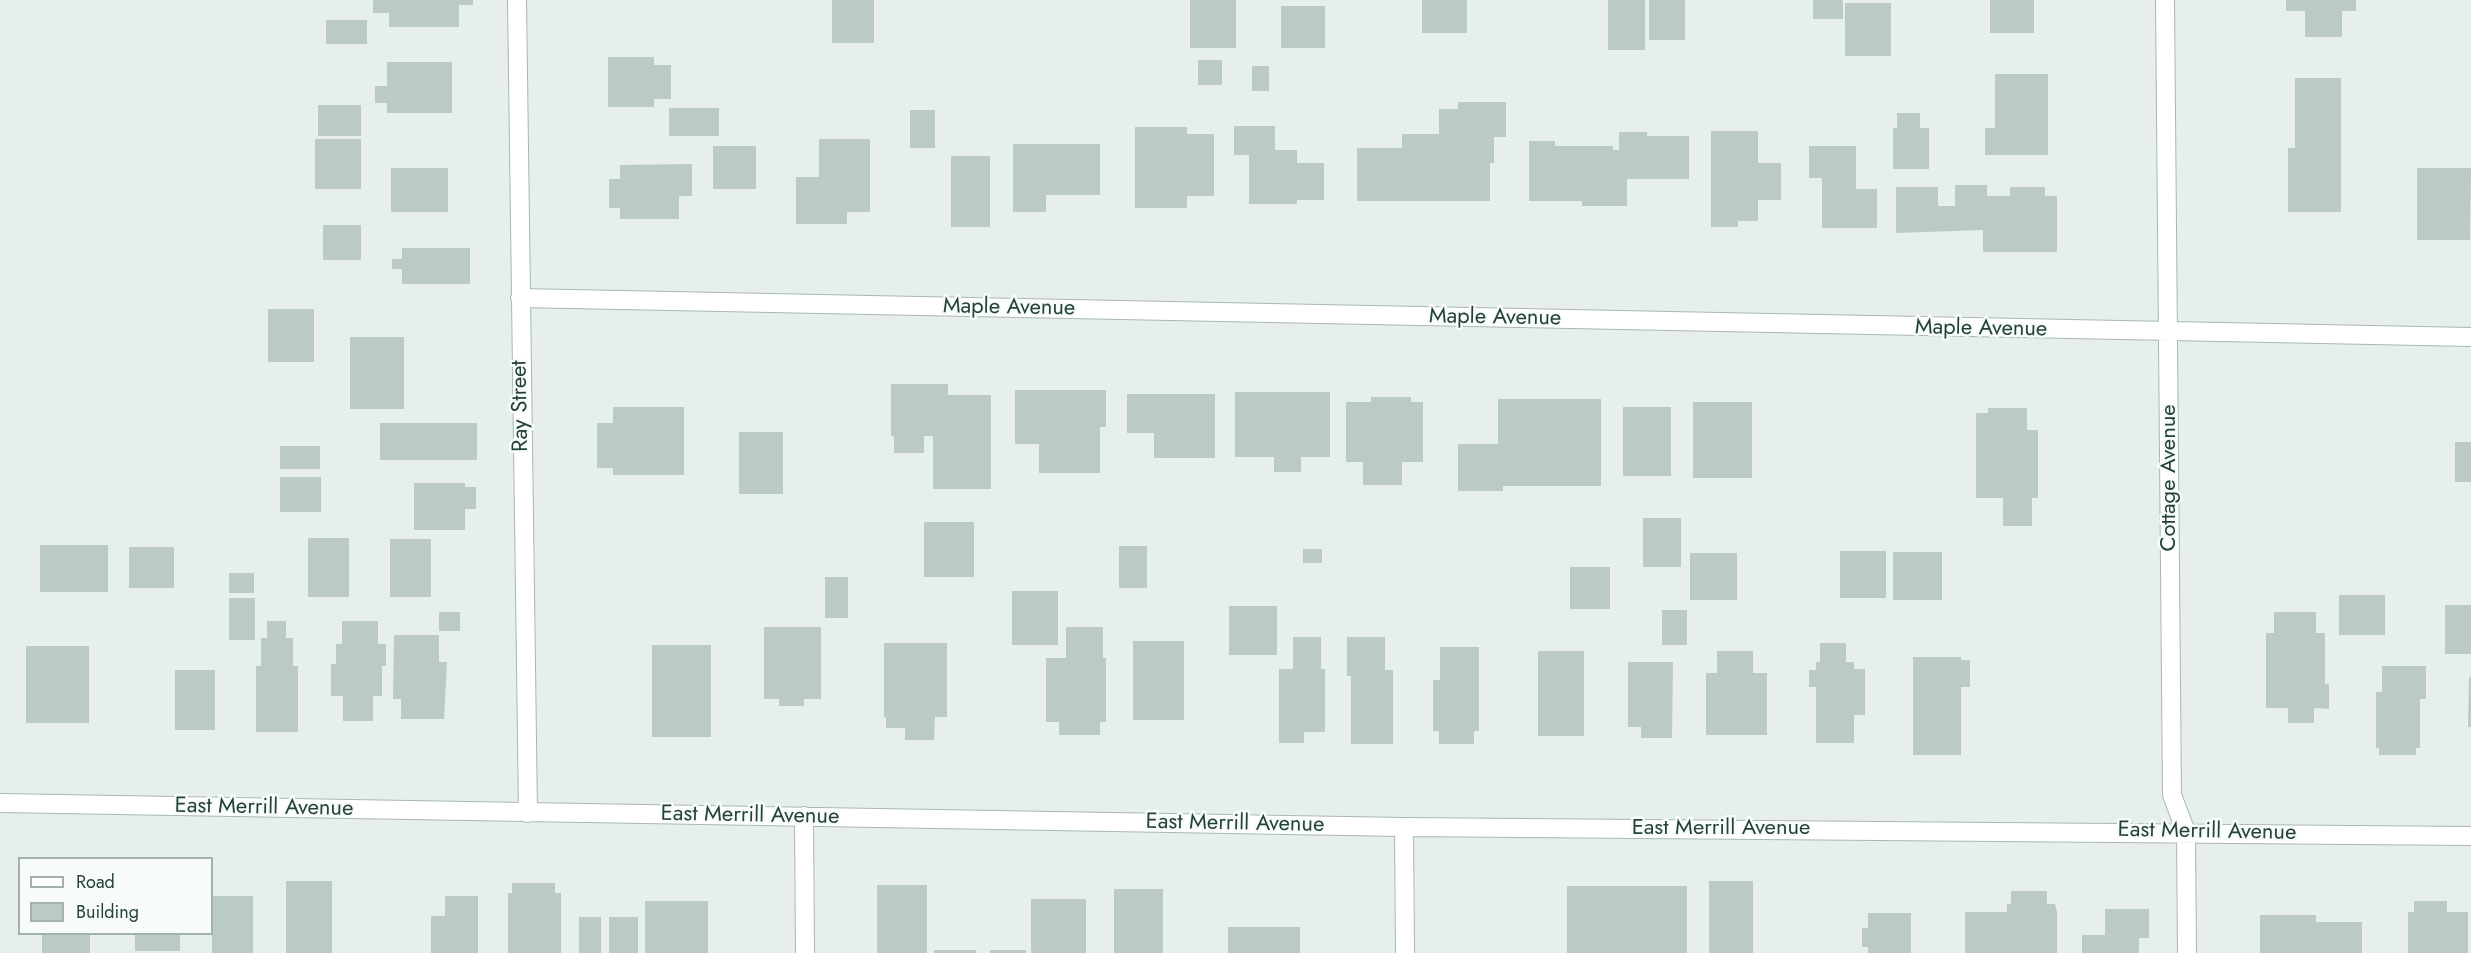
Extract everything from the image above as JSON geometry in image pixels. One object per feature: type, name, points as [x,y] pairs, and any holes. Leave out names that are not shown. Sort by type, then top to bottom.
[{"type":"street","name":"Ray Street","points":[[517,0],[528,813]]},
{"type":"street","name":"Cottage Avenue","points":[[2165,0],[2172,795],[2187,832],[2187,953]]},
{"type":"street","name":"Maple Avenue","points":[[520,298],[2471,337]]},
{"type":"street","name":"East Merrill Avenue","points":[[0,803],[1404,827],[2471,836]]},
{"type":"street","points":[[804,816],[805,953]]},
{"type":"street","points":[[1404,827],[1405,953]]},
{"type":"building","points":[[373,0],[473,0],[473,5],[459,5],[459,27],[389,27],[389,13],[373,13]]},
{"type":"building","points":[[832,0],[874,0],[874,43],[832,43]]},
{"type":"building","points":[[1190,0],[1236,0],[1236,48],[1190,48]]},
{"type":"building","points":[[1422,0],[1467,0],[1467,33],[1422,33]]},
{"type":"building","points":[[1608,0],[1645,0],[1645,50],[1608,50]]},
{"type":"building","points":[[1649,0],[1685,0],[1685,40],[1649,40]]},
{"type":"building","points":[[1813,0],[1843,0],[1843,19],[1813,19]]},
{"type":"building","points":[[1990,0],[2034,0],[2034,33],[1990,33]]},
{"type":"building","points":[[2286,0],[2356,0],[2356,11],[2342,11],[2342,37],[2305,37],[2305,11],[2286,11]]},
{"type":"building","points":[[1845,3],[1891,3],[1891,56],[1845,56]]},
{"type":"building","points":[[1281,6],[1325,6],[1325,48],[1281,48]]},
{"type":"building","points":[[326,20],[367,20],[367,44],[326,44]]},
{"type":"building","points":[[608,57],[654,57],[654,65],[671,65],[671,99],[654,99],[654,107],[608,107]]},
{"type":"building","points":[[1198,60],[1222,60],[1222,85],[1198,85]]},
{"type":"building","points":[[387,62],[452,62],[452,113],[387,113],[387,103],[375,103],[375,86],[387,86]]},
{"type":"building","points":[[1252,66],[1269,66],[1269,91],[1252,91]]},
{"type":"building","points":[[1995,74],[2048,74],[2048,155],[1985,155],[1985,128],[1995,128]]},
{"type":"building","points":[[2295,78],[2341,78],[2341,212],[2288,212],[2288,148],[2295,148]]},
{"type":"building","points":[[1458,102],[1506,102],[1506,137],[1494,137],[1494,163],[1490,163],[1490,201],[1357,201],[1357,148],[1402,148],[1402,134],[1439,134],[1439,109],[1458,109]]},
{"type":"building","points":[[318,105],[361,105],[361,136],[318,136]]},
{"type":"building","points":[[669,108],[719,108],[719,136],[669,136]]},
{"type":"building","points":[[910,110],[935,110],[935,148],[910,148]]},
{"type":"building","points":[[1897,113],[1920,113],[1920,128],[1929,128],[1929,169],[1893,169],[1893,128],[1897,128]]},
{"type":"building","points":[[1234,126],[1275,126],[1275,150],[1297,150],[1297,163],[1324,163],[1324,200],[1297,200],[1297,204],[1249,204],[1249,155],[1234,155]]},
{"type":"building","points":[[1135,127],[1187,127],[1187,134],[1214,134],[1214,196],[1187,196],[1187,208],[1135,208]]},
{"type":"building","points":[[1711,131],[1758,131],[1758,163],[1781,163],[1781,200],[1758,200],[1758,221],[1738,221],[1738,227],[1711,227]]},
{"type":"building","points":[[1619,132],[1647,132],[1647,136],[1689,136],[1689,179],[1627,179],[1627,206],[1582,206],[1582,201],[1529,201],[1529,141],[1555,141],[1555,146],[1613,146],[1613,150],[1619,150]]},
{"type":"building","points":[[315,139],[361,139],[361,189],[315,189]]},
{"type":"building","points":[[819,139],[870,139],[870,212],[847,212],[847,224],[796,224],[796,177],[819,177]]},
{"type":"building","points":[[1013,144],[1100,144],[1100,195],[1046,195],[1046,212],[1013,212]]},
{"type":"building","points":[[713,146],[756,146],[756,189],[713,189]]},
{"type":"building","points":[[1809,146],[1856,146],[1856,189],[1877,189],[1877,228],[1822,228],[1822,178],[1809,178]]},
{"type":"building","points":[[951,156],[990,156],[990,227],[951,227]]},
{"type":"building","points":[[692,164],[692,196],[679,196],[679,219],[620,219],[620,208],[609,208],[609,179],[620,179],[620,165]]},
{"type":"building","points":[[391,168],[448,168],[448,212],[391,212]]},
{"type":"building","points":[[2417,168],[2471,168],[2470,240],[2417,240]]},
{"type":"building","points":[[1955,185],[1987,185],[1987,196],[2010,196],[2010,187],[2045,187],[2045,196],[2057,196],[2057,252],[1983,252],[1983,230],[1896,233],[1896,187],[1938,187],[1938,206],[1955,206]]},
{"type":"building","points":[[323,225],[361,225],[361,260],[323,260]]},
{"type":"building","points":[[402,248],[470,248],[470,284],[402,284],[402,269],[392,269],[392,259],[402,259]]},
{"type":"building","points":[[268,309],[314,309],[314,362],[268,362]]},
{"type":"building","points":[[350,337],[404,337],[404,409],[350,409]]},
{"type":"building","points":[[891,384],[948,384],[948,395],[991,395],[991,489],[933,489],[933,436],[924,436],[924,453],[894,453],[894,436],[891,436]]},
{"type":"building","points":[[1015,390],[1106,390],[1106,427],[1100,427],[1100,473],[1039,473],[1039,444],[1015,444]]},
{"type":"building","points":[[1235,392],[1330,392],[1330,457],[1301,457],[1301,472],[1274,472],[1274,457],[1235,457]]},
{"type":"building","points":[[1127,394],[1215,394],[1215,458],[1154,458],[1154,433],[1127,433]]},
{"type":"building","points":[[1371,397],[1411,397],[1411,402],[1423,402],[1423,462],[1402,462],[1402,485],[1363,485],[1363,462],[1346,462],[1346,402],[1371,402]]},
{"type":"building","points":[[1498,399],[1601,399],[1601,486],[1503,486],[1503,491],[1458,491],[1458,444],[1498,444]]},
{"type":"building","points":[[1693,402],[1752,402],[1752,478],[1693,478]]},
{"type":"building","points":[[613,407],[684,407],[684,475],[613,475],[613,468],[597,468],[597,423],[613,423]]},
{"type":"building","points":[[1623,407],[1671,407],[1671,476],[1623,476]]},
{"type":"building","points":[[1988,408],[2027,408],[2027,430],[2038,430],[2038,498],[2032,498],[2032,526],[2003,526],[2003,498],[1976,498],[1976,413],[1988,413]]},
{"type":"building","points":[[380,423],[477,423],[477,460],[380,460]]},
{"type":"building","points":[[739,432],[783,432],[783,494],[739,494]]},
{"type":"building","points":[[2455,442],[2471,442],[2471,482],[2455,482]]},
{"type":"building","points":[[280,446],[320,446],[320,469],[280,469]]},
{"type":"building","points":[[280,477],[321,477],[321,512],[280,512]]},
{"type":"building","points":[[414,483],[465,483],[465,487],[476,487],[476,509],[465,509],[465,530],[414,530]]},
{"type":"building","points":[[1643,518],[1681,518],[1681,567],[1643,567]]},
{"type":"building","points":[[924,522],[974,522],[974,577],[924,577]]},
{"type":"building","points":[[308,538],[349,538],[349,597],[308,597]]},
{"type":"building","points":[[390,539],[431,539],[431,597],[390,597]]},
{"type":"building","points":[[40,545],[108,545],[108,592],[40,592]]},
{"type":"building","points":[[1119,546],[1147,546],[1147,588],[1119,588]]},
{"type":"building","points":[[129,547],[174,547],[174,588],[129,588]]},
{"type":"building","points":[[1303,549],[1322,549],[1322,563],[1303,563]]},
{"type":"building","points":[[1840,551],[1886,551],[1886,598],[1840,598]]},
{"type":"building","points":[[1893,552],[1942,552],[1942,600],[1893,600]]},
{"type":"building","points":[[1690,553],[1737,553],[1737,600],[1690,600]]},
{"type":"building","points":[[1570,567],[1610,567],[1610,609],[1570,609]]},
{"type":"building","points":[[229,573],[254,573],[254,593],[229,593]]},
{"type":"building","points":[[825,577],[848,577],[848,618],[825,618]]},
{"type":"building","points":[[1012,591],[1058,591],[1058,645],[1012,645]]},
{"type":"building","points":[[2339,595],[2385,595],[2385,635],[2339,635]]},
{"type":"building","points":[[229,598],[255,598],[255,640],[229,640]]},
{"type":"building","points":[[2445,605],[2471,605],[2471,654],[2445,654]]},
{"type":"building","points":[[1229,606],[1277,606],[1277,655],[1229,655]]},
{"type":"building","points":[[1662,610],[1687,610],[1687,645],[1662,645]]},
{"type":"building","points":[[439,612],[460,612],[460,631],[439,631]]},
{"type":"building","points":[[2274,612],[2316,612],[2316,633],[2325,633],[2325,684],[2329,684],[2329,709],[2314,708],[2314,723],[2288,723],[2288,708],[2266,708],[2266,633],[2274,633]]},
{"type":"building","points":[[267,621],[286,621],[286,638],[293,638],[293,666],[298,666],[298,732],[256,732],[256,666],[261,666],[261,638],[267,638]]},
{"type":"building","points":[[342,621],[378,621],[378,644],[386,644],[386,666],[382,666],[382,696],[373,696],[373,721],[343,721],[343,696],[331,696],[331,664],[336,664],[336,644],[342,644]]},
{"type":"building","points":[[764,627],[821,627],[821,699],[804,699],[804,706],[779,706],[779,699],[764,699]]},
{"type":"building","points":[[1066,627],[1103,627],[1103,658],[1106,658],[1106,722],[1100,722],[1100,735],[1059,735],[1059,722],[1046,722],[1046,658],[1066,658]]},
{"type":"building","points":[[394,635],[439,635],[439,662],[447,662],[444,719],[401,719],[401,699],[393,699]]},
{"type":"building","points":[[1293,637],[1321,637],[1321,669],[1325,669],[1325,732],[1304,732],[1304,743],[1279,743],[1279,669],[1293,669]]},
{"type":"building","points":[[1347,637],[1385,637],[1385,670],[1393,670],[1393,744],[1351,744],[1351,676],[1347,676]]},
{"type":"building","points":[[1133,641],[1184,641],[1184,720],[1133,720]]},
{"type":"building","points":[[884,643],[947,643],[947,717],[935,717],[934,740],[905,740],[905,728],[886,728]]},
{"type":"building","points":[[1820,643],[1846,643],[1846,662],[1854,662],[1854,669],[1865,669],[1865,715],[1854,715],[1854,743],[1816,743],[1816,687],[1809,687],[1809,670],[1816,670],[1816,662],[1820,662]]},
{"type":"building","points":[[652,645],[711,645],[711,737],[652,737]]},
{"type":"building","points":[[26,646],[89,646],[89,723],[26,723]]},
{"type":"building","points":[[1440,647],[1479,647],[1479,731],[1474,731],[1474,744],[1439,744],[1439,731],[1433,731],[1433,680],[1440,680]]},
{"type":"building","points":[[1538,651],[1584,651],[1584,736],[1538,736]]},
{"type":"building","points":[[1717,651],[1753,651],[1753,673],[1767,673],[1767,735],[1706,735],[1706,673],[1717,673]]},
{"type":"building","points":[[1913,657],[1961,657],[1961,660],[1970,660],[1970,687],[1961,687],[1961,755],[1913,755]]},
{"type":"building","points":[[1628,662],[1673,662],[1672,738],[1641,738],[1641,727],[1628,727]]},
{"type":"building","points":[[2382,666],[2426,666],[2426,699],[2420,699],[2420,748],[2416,748],[2416,755],[2379,755],[2379,748],[2376,748],[2376,692],[2382,692]]},
{"type":"building","points":[[175,670],[215,670],[215,730],[175,730]]},
{"type":"building","points":[[2469,677],[2471,677],[2471,727],[2468,727]]},
{"type":"building","points":[[286,881],[332,881],[332,953],[286,953]]},
{"type":"building","points":[[1709,881],[1753,881],[1753,953],[1709,953]]},
{"type":"building","points":[[512,883],[555,883],[555,893],[561,893],[561,953],[508,953],[508,893],[512,893]]},
{"type":"building","points":[[877,885],[927,885],[927,953],[877,953]]},
{"type":"building","points":[[1567,886],[1687,886],[1687,953],[1567,953]]},
{"type":"building","points":[[1114,889],[1163,889],[1163,953],[1114,953]]},
{"type":"building","points":[[2011,891],[2047,891],[2047,904],[2055,904],[2057,912],[2057,953],[1965,953],[1965,912],[2007,912],[2007,904],[2011,904]]},
{"type":"building","points":[[213,896],[253,896],[253,953],[212,953]]},
{"type":"building","points":[[445,896],[478,896],[478,953],[431,953],[431,916],[445,916]]},
{"type":"building","points":[[1031,899],[1086,899],[1086,953],[1031,953]]},
{"type":"building","points":[[645,901],[708,901],[708,953],[645,953]]},
{"type":"building","points":[[2414,901],[2447,901],[2447,912],[2468,912],[2468,953],[2408,953],[2408,912],[2414,912]]},
{"type":"building","points":[[2105,909],[2149,909],[2149,938],[2139,938],[2139,953],[2082,953],[2082,935],[2105,935]]},
{"type":"building","points":[[1868,913],[1911,913],[1911,953],[1868,953],[1868,947],[1862,947],[1862,928],[1868,928]]},
{"type":"building","points":[[2260,915],[2316,915],[2316,922],[2362,922],[2362,953],[2260,953]]},
{"type":"building","points":[[579,917],[601,917],[601,953],[579,953]]},
{"type":"building","points":[[609,917],[638,917],[638,953],[609,953]]},
{"type":"building","points":[[1228,927],[1300,927],[1300,953],[1228,953]]},
{"type":"building","points":[[42,935],[90,935],[90,953],[42,953]]},
{"type":"building","points":[[135,935],[180,935],[180,951],[135,951]]},
{"type":"building","points":[[934,950],[976,950],[976,953],[934,953]]},
{"type":"building","points":[[990,950],[1026,950],[1026,953],[990,953]]}]
